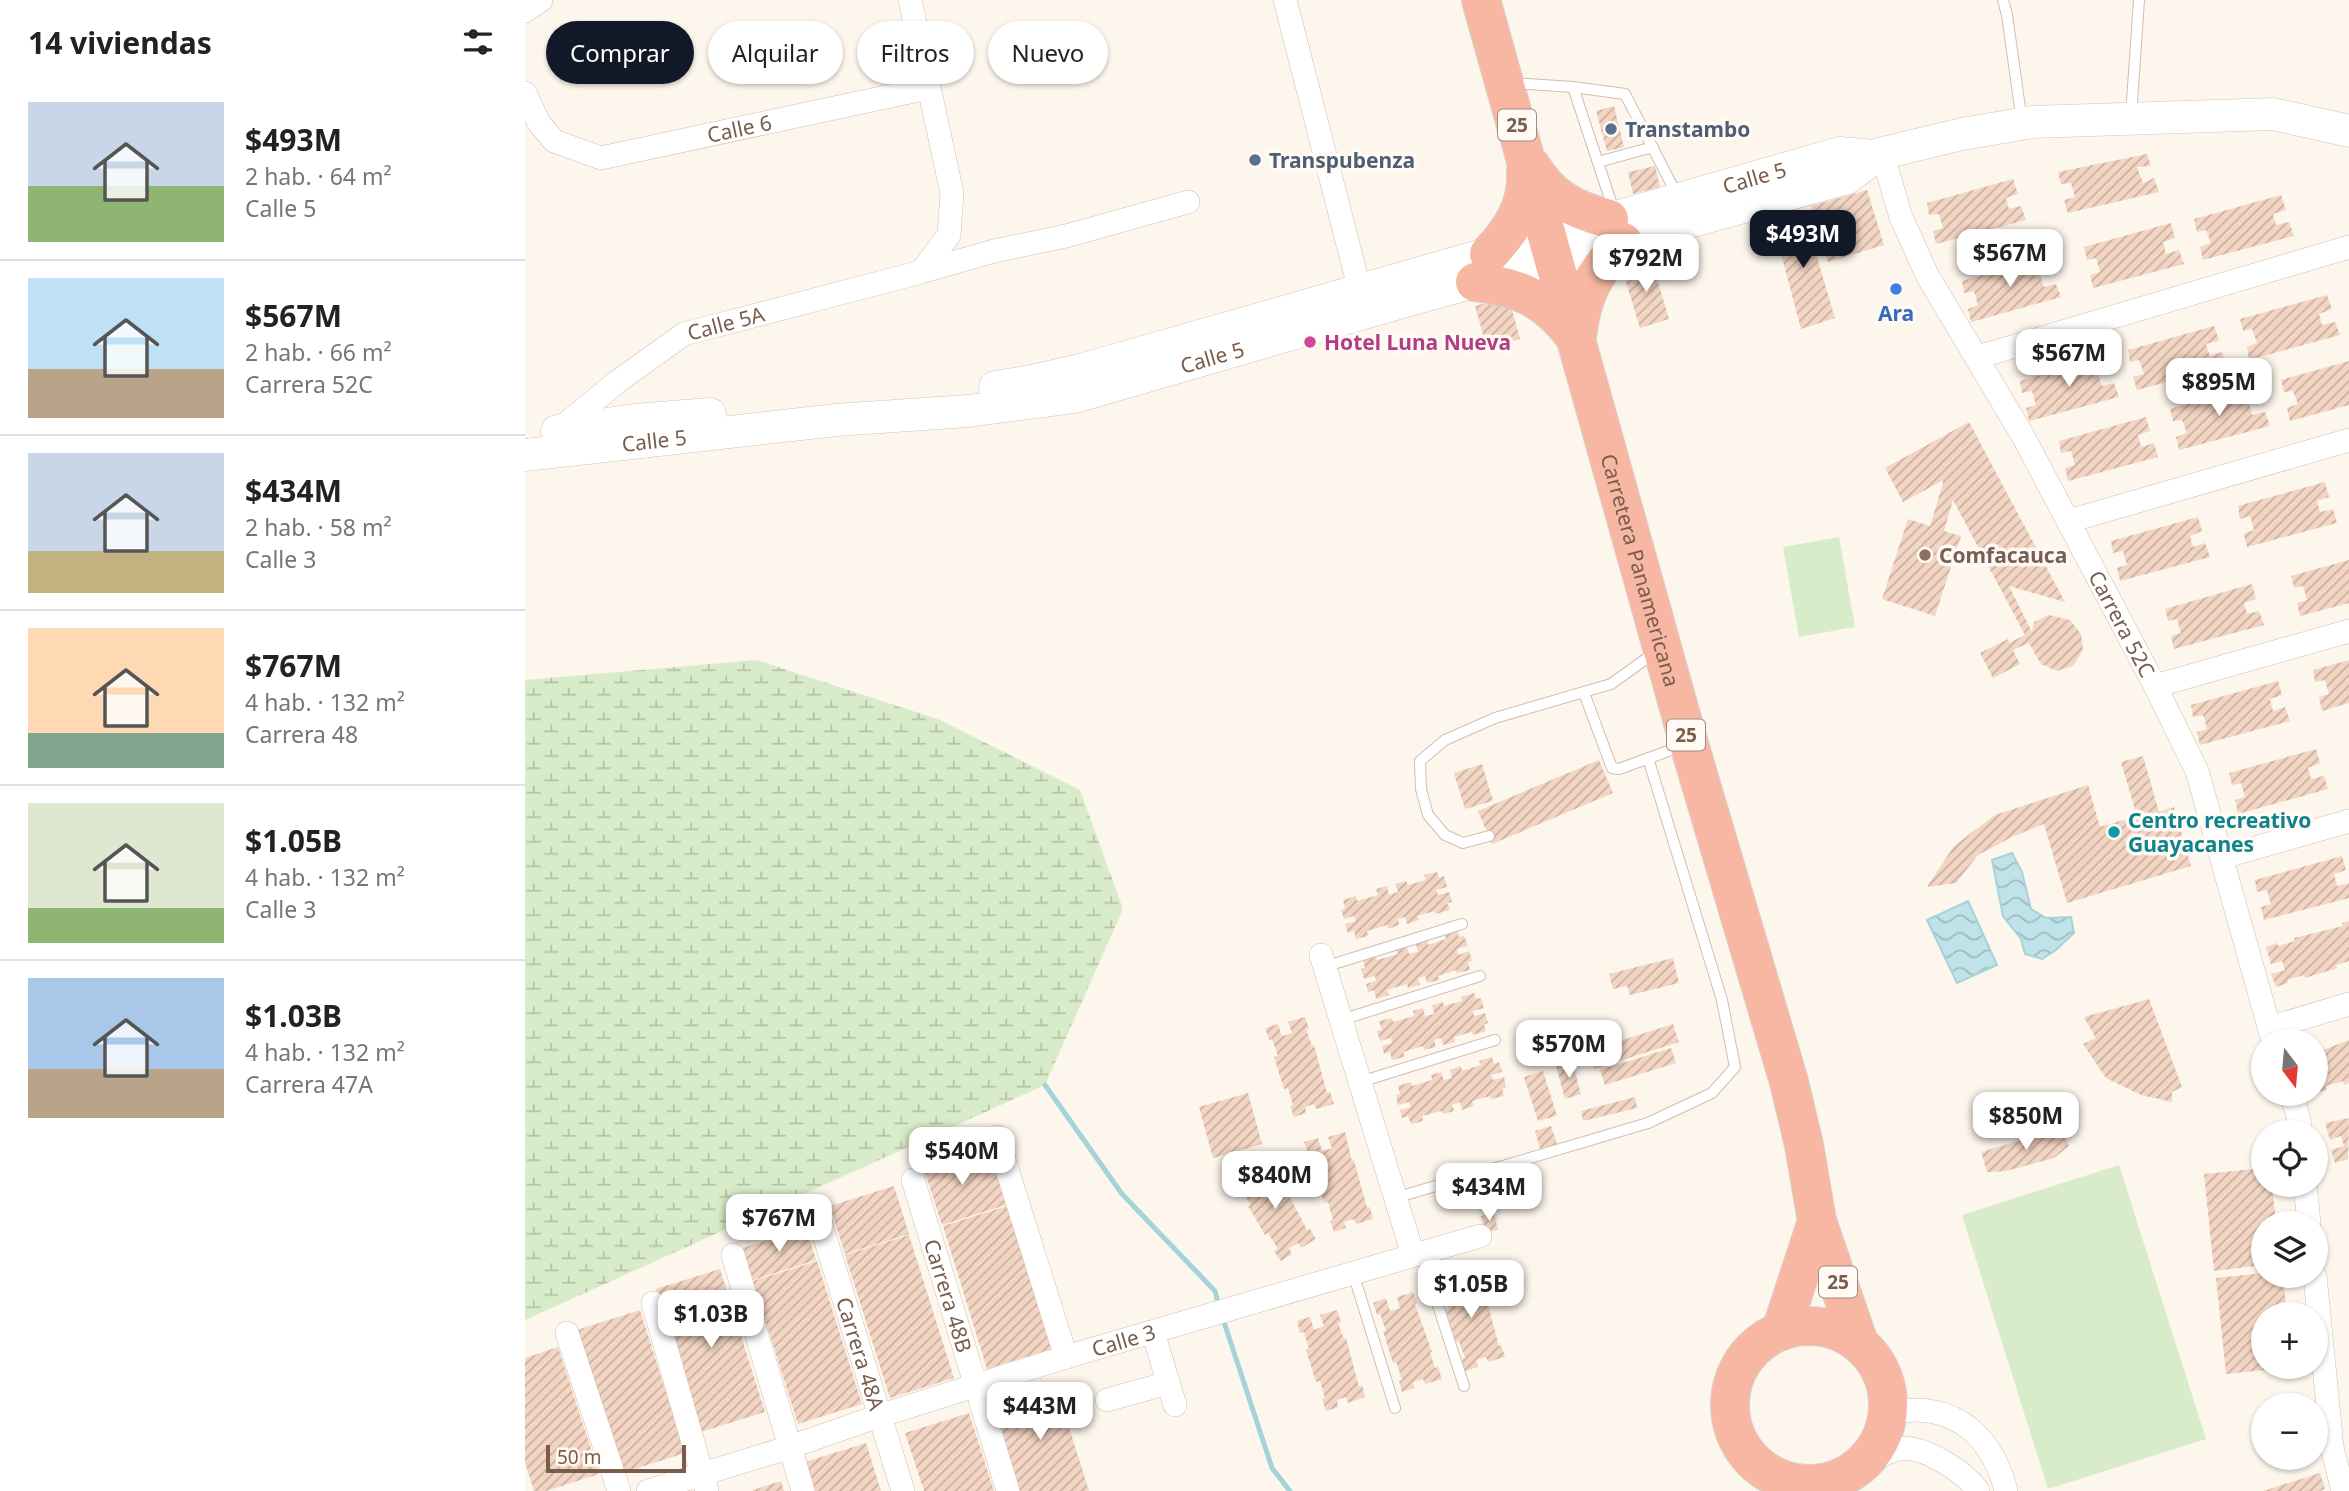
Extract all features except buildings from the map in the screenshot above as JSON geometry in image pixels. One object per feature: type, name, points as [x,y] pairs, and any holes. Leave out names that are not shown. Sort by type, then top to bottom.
[{"type":"highway","name":"Carretera Panamericana","points":[[1481,0],[1689,744],[1789,1082],[1804,1145],[1817,1221],[1860,1343]]},
{"type":"highway","points":[[1526,159],[1540,181],[1560,200],[1583,213],[1616,226],[1604,261],[1589,285],[1580,311],[1577,338]]},
{"type":"highway","points":[[1526,159],[1527,185],[1520,211],[1508,234],[1482,268],[1499,284],[1544,303],[1562,319],[1577,338]]},
{"type":"highway","name":"Carretera Panamericana","points":[[1781,1331],[1817,1221]]},
{"type":"highway","points":[[1822,1326],[1860,1343],[1877,1362],[1887,1387],[1888,1413],[1880,1440],[1851,1475],[1804,1484],[1779,1478],[1760,1478],[1733,1426],[1730,1403],[1734,1380],[1745,1359],[1761,1342],[1781,1331],[1822,1326]]},
{"type":"main road","name":"Calle 5","points":[[525,455],[836,420],[968,411],[1075,397],[1552,248],[1616,226],[1679,199],[1840,153],[1879,154],[1975,132],[2070,120],[2273,114],[2349,131]]},
{"type":"main road","name":"Calle 5","points":[[1616,226],[1847,178],[1879,154]]},
{"type":"main road","name":"Calle 5","points":[[525,434],[635,420],[925,395],[1027,382],[1098,365],[1360,291],[1482,268]]},
{"type":"street","points":[[525,11],[541,0]]},
{"type":"street","points":[[910,0],[952,193],[949,234],[921,272]]},
{"type":"street","points":[[1285,0],[1360,291]]},
{"type":"street","name":"Calle 6","points":[[532,127],[554,141],[601,158],[928,88]]},
{"type":"street","points":[[525,93],[532,127]]},
{"type":"street","name":"Carrera 52C","points":[[1879,154],[1901,218],[1927,275],[1978,358],[2069,521],[2197,771],[2270,1029]]},
{"type":"street","name":"Calle 5A","points":[[557,431],[617,382],[684,334],[1188,202]]},
{"type":"street","points":[[1978,358],[2349,247]]},
{"type":"street","points":[[2069,521],[2349,440]]},
{"type":"street","points":[[2155,686],[2349,631]]},
{"type":"street","points":[[2223,857],[2349,821]]},
{"type":"street","points":[[1323,961],[1395,1198],[1417,1254]]},
{"type":"street","points":[[2284,1029],[2349,1004]]},
{"type":"street","points":[[997,1137],[1066,1357]]},
{"type":"street","name":"Carrera 48B","points":[[913,1180],[1008,1491]]},
{"type":"street","name":"Carrera 48A","points":[[818,1215],[903,1491]]},
{"type":"street","name":"Calle 3","points":[[648,1491],[704,1483],[790,1447],[975,1385],[1480,1236]]},
{"type":"street","points":[[733,1255],[803,1491]]},
{"type":"street","points":[[2316,1288],[2332,1447],[2343,1491]]},
{"type":"street","points":[[653,1303],[704,1483]]},
{"type":"street","points":[[1153,1332],[1175,1405]]},
{"type":"street","points":[[567,1333],[619,1491]]},
{"type":"street","points":[[1107,1400],[1168,1383]]},
{"type":"street","points":[[1888,1413],[1916,1410],[1943,1414],[1967,1426],[1987,1444],[2001,1468],[2006,1491]]},
{"type":"street","points":[[1851,1475],[1901,1448],[1926,1453],[1954,1467],[1978,1491]]},
{"type":"lane","points":[[2003,0],[2022,124]]},
{"type":"lane","points":[[2130,118],[2139,0]]},
{"type":"lane","points":[[1505,82],[1625,94],[1679,199]]},
{"type":"lane","points":[[1573,87],[1616,226]]},
{"type":"lane","points":[[1598,162],[1653,147]]},
{"type":"lane","points":[[1489,836],[1463,843],[1445,835],[1428,815],[1420,789],[1420,761],[1445,740],[1495,718],[1611,684],[1662,647]]},
{"type":"lane","points":[[1584,693],[1612,768],[1619,769],[1689,744]]},
{"type":"lane","points":[[1395,1198],[1648,1123],[1712,1093],[1735,1067],[1722,1000],[1648,758]]},
{"type":"lane","points":[[1323,961],[1462,924]]},
{"type":"lane","points":[[1341,1020],[1481,976]]},
{"type":"lane","points":[[1360,1082],[1495,1040]]},
{"type":"lane","points":[[1417,1254],[1464,1386]]},
{"type":"lane","points":[[1353,1273],[1395,1409]]},
{"type":"green space","points":[[1839,537],[1855,627],[1799,637],[1783,547]]},
{"type":"green space","points":[[757,660],[940,720],[1080,790],[1123,909],[1045,1085],[525,1320],[525,680]]},
{"type":"green space","points":[[2119,1165],[2206,1439],[2048,1489],[1962,1215]]},
{"type":"water","points":[[2012,853],[2022,872],[2031,909],[2046,918],[2071,917],[2074,933],[2042,959],[2025,954],[2021,939],[2003,916],[1992,860]]},
{"type":"water","points":[[1968,901],[1997,965],[1957,983],[1927,920]]},
{"type":"waterway","points":[[1045,1085],[1122,1194],[1215,1291],[1219,1307]]},
{"type":"waterway","points":[[1222,1316],[1272,1468],[1290,1491]]},
{"type":"place","name":"Transtambo","points":[[1611,129]]},
{"type":"place","name":"Transpubenza","points":[[1255,160]]},
{"type":"place","name":"Ara","points":[[1896,289]]},
{"type":"place","name":"Hotel Luna Nueva","points":[[1310,342]]},
{"type":"place","name":"Comfacauca","points":[[1925,555]]},
{"type":"place","name":"Centro recreativo Guayacanes","points":[[2114,832]]}]
